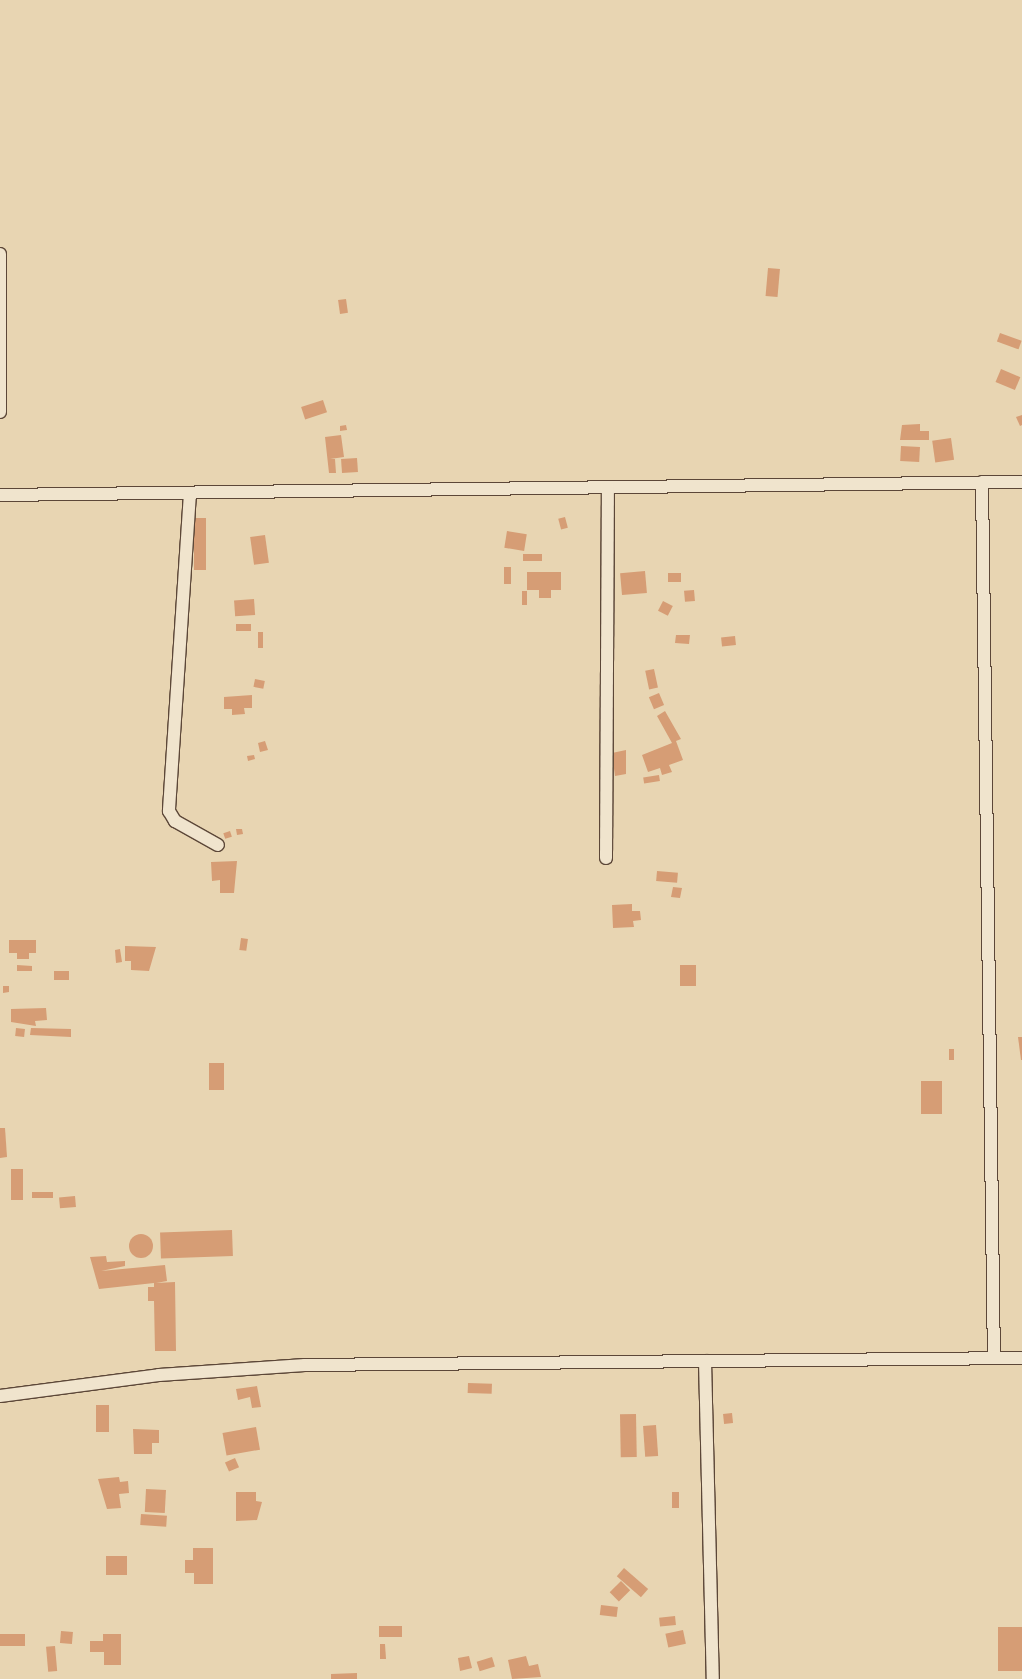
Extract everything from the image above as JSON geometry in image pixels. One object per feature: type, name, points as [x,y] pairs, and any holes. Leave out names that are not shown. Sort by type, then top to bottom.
[{"type":"street","points":[[0,254],[0,412]]},
{"type":"street","points":[[982,482],[994,1358]]},
{"type":"street","points":[[0,495],[1022,482]]},
{"type":"street","points":[[606,858],[608,487]]},
{"type":"street","points":[[190,493],[169,811],[175,821],[218,845]]},
{"type":"street","points":[[0,1396],[159,1375],[304,1365],[1022,1358]]},
{"type":"street","points":[[705,1361],[713,1679]]},
{"type":"building","points":[[768,268],[780,269],[778,297],[766,296]]},
{"type":"building","points":[[346,299],[348,313],[340,314],[338,300]]},
{"type":"building","points":[[1000,333],[1022,341],[1019,349],[997,341]]},
{"type":"building","points":[[1001,369],[1020,377],[1015,390],[996,382]]},
{"type":"building","points":[[323,400],[327,412],[305,419],[301,407]]},
{"type":"building","points":[[1022,415],[1022,425],[1020,426],[1016,417]]},
{"type":"building","points":[[920,424],[920,431],[929,431],[929,440],[900,440],[902,425]]},
{"type":"building","points":[[346,425],[347,430],[340,431],[340,426]]},
{"type":"building","points":[[341,435],[344,457],[330,459],[335,459],[336,473],[329,473],[325,437]]},
{"type":"building","points":[[951,438],[954,460],[935,462],[932,441]]},
{"type":"building","points":[[901,446],[920,447],[919,462],[900,461]]},
{"type":"building","points":[[357,458],[358,472],[342,473],[341,459]]},
{"type":"building","points":[[565,517],[568,528],[561,529],[558,519]]},
{"type":"building","points":[[194,518],[206,518],[206,570],[194,570]]},
{"type":"building","points":[[507,531],[527,534],[524,551],[504,548]]},
{"type":"building","points":[[265,535],[269,563],[254,565],[250,537]]},
{"type":"building","points":[[523,554],[542,554],[542,561],[523,561]]},
{"type":"building","points":[[504,567],[511,567],[511,584],[504,584]]},
{"type":"building","points":[[645,571],[647,593],[622,595],[620,573]]},
{"type":"building","points":[[527,572],[561,572],[561,590],[551,590],[551,598],[539,598],[539,590],[527,590]]},
{"type":"building","points":[[668,573],[681,573],[681,582],[668,582]]},
{"type":"building","points":[[694,590],[695,601],[685,602],[684,591]]},
{"type":"building","points":[[522,591],[527,591],[527,605],[522,605]]},
{"type":"building","points":[[254,599],[255,615],[235,616],[234,600]]},
{"type":"building","points":[[663,601],[673,606],[668,616],[658,611]]},
{"type":"building","points":[[236,624],[251,624],[251,631],[236,631]]},
{"type":"building","points":[[258,632],[263,632],[263,648],[258,648]]},
{"type":"building","points":[[676,635],[690,635],[689,644],[675,643]]},
{"type":"building","points":[[735,636],[736,645],[722,646],[721,637]]},
{"type":"building","points":[[654,669],[658,688],[649,689],[645,671]]},
{"type":"building","points":[[255,679],[265,681],[263,689],[253,687]]},
{"type":"building","points":[[659,693],[664,705],[654,709],[649,697]]},
{"type":"building","points":[[252,695],[252,708],[244,708],[245,714],[232,715],[232,709],[224,709],[224,697]]},
{"type":"building","points":[[665,711],[681,739],[676,741],[683,760],[669,765],[672,772],[662,775],[660,768],[648,772],[642,755],[672,743],[657,716]]},
{"type":"building","points":[[265,741],[268,750],[260,752],[258,743]]},
{"type":"building","points":[[626,750],[626,774],[615,776],[612,753]]},
{"type":"building","points":[[254,755],[255,759],[248,761],[247,756]]},
{"type":"building","points":[[659,775],[660,781],[644,783],[643,778]]},
{"type":"building","points":[[236,829],[242,829],[243,834],[237,835]]},
{"type":"building","points":[[230,831],[232,837],[225,839],[223,833]]},
{"type":"building","points":[[237,861],[234,893],[220,893],[220,880],[212,881],[211,862]]},
{"type":"building","points":[[657,871],[678,873],[677,883],[656,881]]},
{"type":"building","points":[[673,887],[682,888],[680,898],[671,897]]},
{"type":"building","points":[[632,904],[632,911],[640,911],[641,920],[633,921],[634,927],[613,928],[612,905]]},
{"type":"building","points":[[241,938],[248,939],[246,951],[239,950]]},
{"type":"building","points":[[9,940],[36,940],[36,953],[29,953],[29,959],[17,959],[17,953],[9,953]]},
{"type":"building","points":[[125,946],[156,947],[149,971],[131,970],[131,961],[125,961]]},
{"type":"building","points":[[120,949],[122,962],[116,963],[115,950]]},
{"type":"building","points":[[17,965],[32,966],[32,971],[17,971]]},
{"type":"building","points":[[680,965],[696,965],[696,986],[680,986]]},
{"type":"building","points":[[54,971],[69,971],[69,980],[54,980]]},
{"type":"building","points":[[3,986],[9,986],[9,992],[3,993]]},
{"type":"building","points":[[46,1008],[47,1020],[35,1021],[36,1026],[11,1022],[11,1009]]},
{"type":"building","points":[[16,1028],[25,1029],[24,1037],[15,1036]]},
{"type":"building","points":[[31,1028],[71,1029],[71,1037],[30,1035]]},
{"type":"building","points":[[1018,1037],[1022,1037],[1022,1060],[1021,1060]]},
{"type":"building","points":[[949,1049],[954,1049],[954,1060],[949,1060]]},
{"type":"building","points":[[209,1063],[224,1063],[224,1090],[209,1090]]},
{"type":"building","points":[[921,1081],[942,1081],[942,1114],[921,1114]]},
{"type":"building","points":[[0,1128],[5,1128],[7,1157],[0,1158]]},
{"type":"building","points":[[11,1169],[23,1169],[23,1200],[11,1200]]},
{"type":"building","points":[[32,1192],[53,1192],[53,1198],[32,1198]]},
{"type":"building","points":[[75,1196],[76,1207],[60,1208],[59,1197]]},
{"type":"building","points":[[232,1230],[233,1256],[161,1258],[160,1233]]},
{"type":"building","points":[[141,1234],[150,1237],[153,1246],[150,1255],[141,1258],[132,1255],[129,1246],[132,1237]]},
{"type":"building","points":[[106,1256],[107,1262],[125,1261],[125,1266],[101,1271],[165,1265],[167,1281],[156,1283],[175,1282],[176,1351],[155,1351],[154,1301],[148,1301],[148,1287],[154,1287],[154,1283],[99,1289],[90,1257]]},
{"type":"building","points":[[468,1383],[492,1384],[492,1394],[468,1393]]},
{"type":"building","points":[[257,1386],[261,1407],[252,1408],[250,1397],[238,1400],[236,1389]]},
{"type":"building","points":[[96,1405],[109,1405],[109,1432],[96,1432]]},
{"type":"building","points":[[732,1413],[733,1423],[724,1424],[723,1414]]},
{"type":"building","points":[[620,1414],[636,1414],[637,1457],[621,1457]]},
{"type":"building","points":[[656,1425],[658,1456],[645,1457],[643,1426]]},
{"type":"building","points":[[256,1427],[260,1450],[227,1456],[223,1433]]},
{"type":"building","points":[[133,1429],[159,1430],[159,1443],[152,1443],[152,1454],[134,1454]]},
{"type":"building","points":[[235,1458],[239,1467],[229,1472],[225,1462]]},
{"type":"building","points":[[119,1477],[120,1482],[128,1481],[129,1493],[119,1494],[121,1508],[107,1509],[98,1479]]},
{"type":"building","points":[[146,1489],[166,1490],[165,1513],[145,1512]]},
{"type":"building","points":[[236,1492],[256,1492],[256,1501],[262,1502],[257,1520],[236,1521]]},
{"type":"building","points":[[672,1492],[679,1492],[679,1508],[672,1508]]},
{"type":"building","points":[[141,1514],[167,1516],[166,1527],[140,1525]]},
{"type":"building","points":[[193,1548],[213,1548],[213,1584],[194,1584],[194,1573],[185,1573],[185,1560],[193,1560]]},
{"type":"building","points":[[106,1556],[127,1556],[127,1575],[106,1575]]},
{"type":"building","points":[[624,1568],[648,1589],[641,1597],[617,1576]]},
{"type":"building","points":[[621,1581],[630,1590],[619,1602],[610,1592]]},
{"type":"building","points":[[601,1605],[618,1607],[617,1617],[600,1615]]},
{"type":"building","points":[[675,1616],[676,1625],[660,1627],[659,1618]]},
{"type":"building","points":[[379,1626],[402,1626],[402,1637],[379,1637]]},
{"type":"building","points":[[998,1627],[1022,1627],[1022,1671],[998,1671]]},
{"type":"building","points":[[683,1630],[686,1644],[668,1647],[665,1634]]},
{"type":"building","points":[[61,1631],[73,1632],[72,1644],[60,1643]]},
{"type":"building","points":[[0,1634],[25,1634],[25,1646],[0,1646]]},
{"type":"building","points":[[103,1634],[121,1634],[121,1665],[104,1665],[104,1652],[90,1652],[90,1641],[103,1641]]},
{"type":"building","points":[[380,1644],[385,1644],[386,1659],[380,1659]]},
{"type":"building","points":[[55,1646],[57,1671],[48,1672],[46,1647]]},
{"type":"building","points":[[469,1656],[472,1668],[460,1671],[458,1658]]},
{"type":"building","points":[[526,1656],[529,1666],[538,1664],[541,1677],[512,1679],[508,1660]]},
{"type":"building","points":[[492,1657],[495,1667],[480,1671],[477,1662]]},
{"type":"building","points":[[357,1673],[357,1679],[331,1679],[331,1674]]}]
